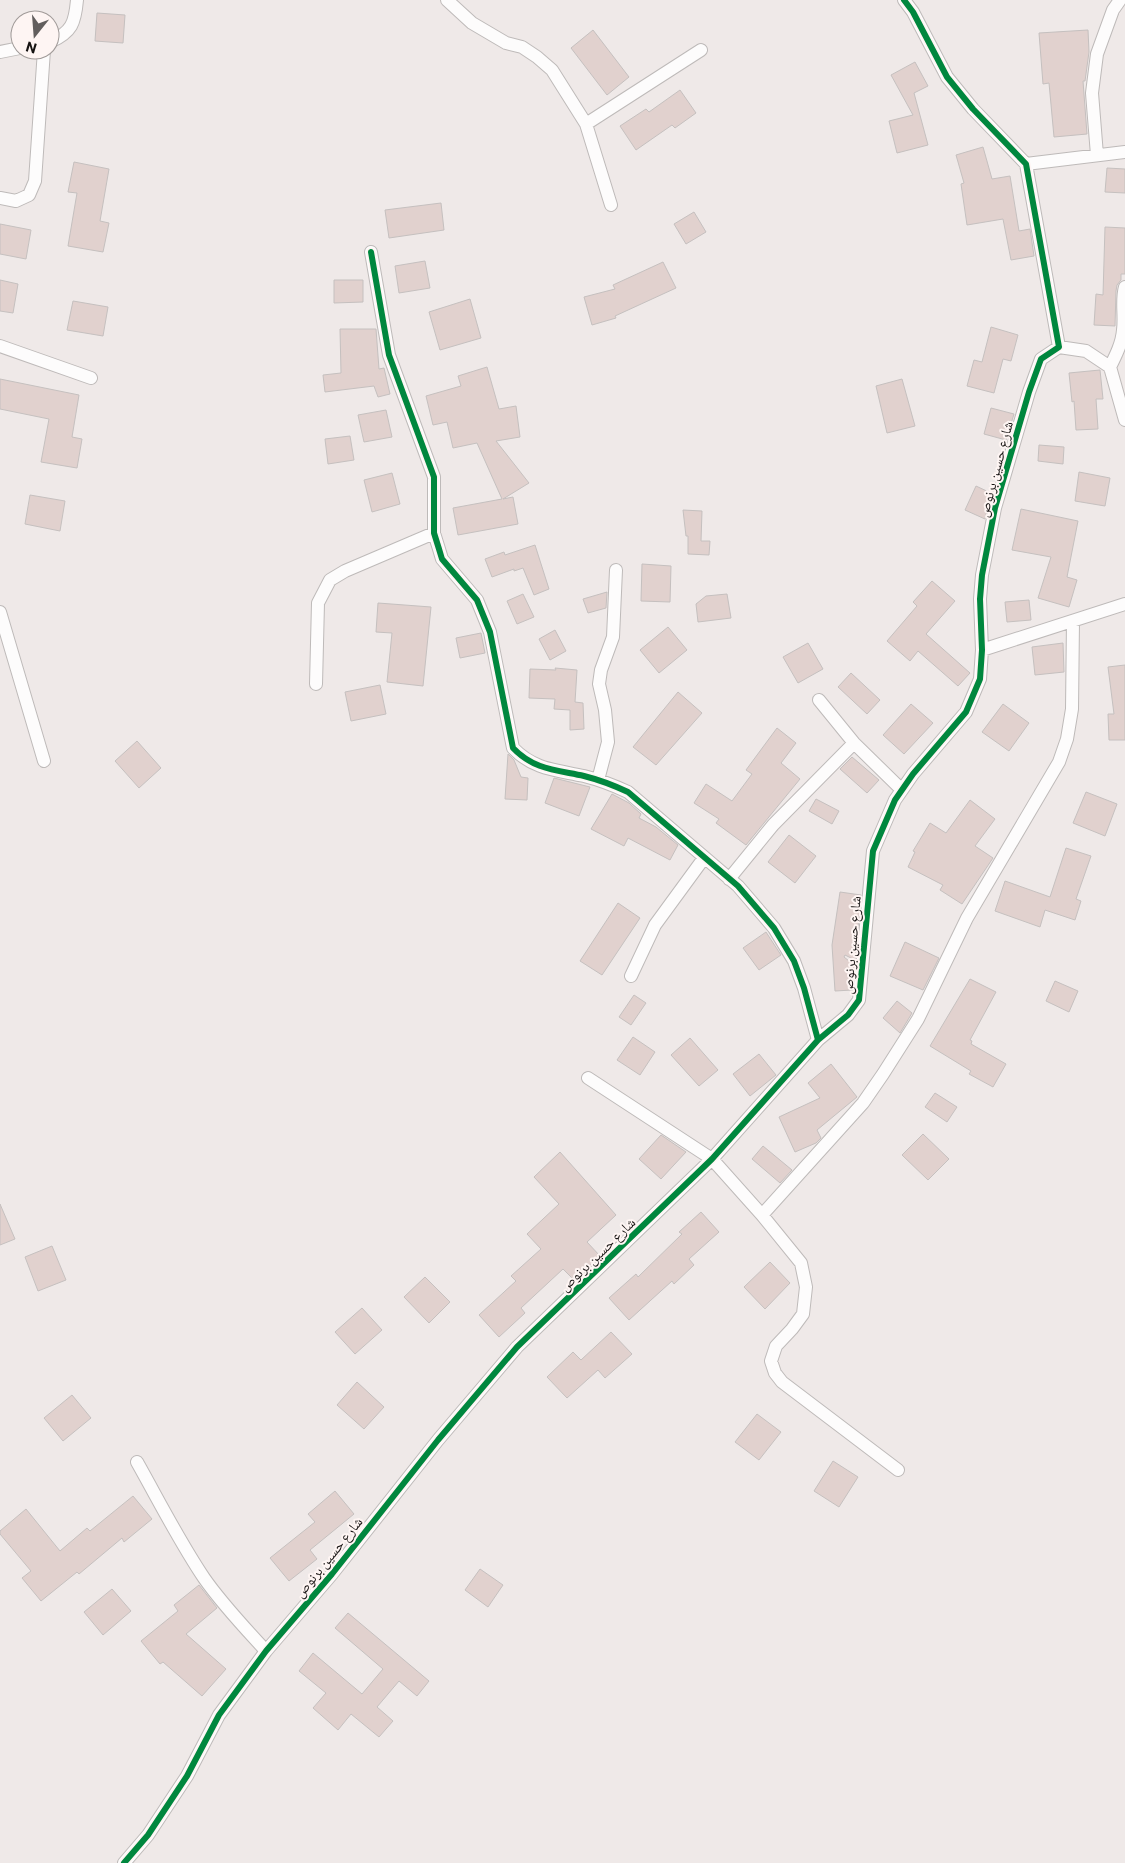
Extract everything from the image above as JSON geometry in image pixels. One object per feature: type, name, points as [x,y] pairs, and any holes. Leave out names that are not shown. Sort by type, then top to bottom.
[{"type":"street","points":[[60,36],[68,32],[73,22],[77,0]]},
{"type":"street","points":[[447,0],[472,23],[506,43],[522,48],[537,57],[552,70],[586,124],[611,205]]},
{"type":"street","points":[[904,0],[913,12],[948,77],[973,109],[1026,164],[1059,347],[1086,351],[1110,367],[1125,420]]},
{"type":"street","points":[[1097,155],[1092,93],[1096,54],[1113,10],[1120,0]]},
{"type":"street","points":[[586,124],[701,50]]},
{"type":"street","points":[[0,198],[16,201],[29,195],[35,180],[43,60]]},
{"type":"street","points":[[1026,164],[1125,152]]},
{"type":"street","points":[[371,252],[389,355],[434,476],[434,533],[442,559],[477,600],[490,632],[513,748],[523,758],[539,766],[609,783],[628,792],[738,886],[774,928],[794,962],[804,988],[818,1040]]},
{"type":"street","points":[[1110,367],[1120,346],[1123,329],[1122,306],[1125,287]]},
{"type":"street","points":[[0,346],[90,378]]},
{"type":"street","name":"شارع حسين برنوص","points":[[124,1863],[148,1835],[187,1776],[219,1715],[266,1651],[332,1574],[438,1440],[517,1347],[712,1159],[818,1040],[848,1015],[859,1000],[873,851],[895,800],[913,774],[966,712],[980,679],[982,650],[980,599],[982,575],[995,508],[1029,392],[1041,359],[1059,347]]},
{"type":"street","points":[[316,684],[318,603],[330,580],[345,571],[434,533]]},
{"type":"street","points":[[598,780],[608,742],[605,710],[599,684],[601,670],[613,637],[616,570]]},
{"type":"street","points":[[982,650],[1125,604]]},
{"type":"street","points":[[0,612],[44,761]]},
{"type":"street","points":[[762,1215],[862,1103],[883,1074],[918,1018],[967,918],[1059,762],[1067,740],[1072,710],[1073,621]]},
{"type":"street","points":[[819,700],[854,743],[902,790]]},
{"type":"street","points":[[729,879],[772,826],[854,743]]},
{"type":"street","points":[[631,976],[655,925],[704,858]]},
{"type":"street","points":[[588,1078],[712,1159],[762,1215],[801,1263],[806,1287],[803,1314],[776,1346],[771,1361],[775,1373],[782,1382],[898,1470]]},
{"type":"street","points":[[137,1462],[178,1537],[205,1579],[236,1618],[266,1651]]},
{"type":"building","points":[[97,13],[125,15],[123,43],[95,41]]},
{"type":"building","points":[[593,30],[629,77],[607,95],[571,48]]},
{"type":"building","points":[[1088,30],[1089,52],[1085,81],[1083,81],[1087,134],[1054,137],[1049,83],[1043,84],[1039,33]]},
{"type":"building","points":[[915,62],[928,86],[914,93],[928,145],[897,153],[889,121],[913,115],[891,75]]},
{"type":"building","points":[[680,90],[696,113],[675,128],[672,125],[636,150],[620,126],[646,109],[649,112]]},
{"type":"building","points":[[983,147],[992,179],[1010,176],[1019,231],[1030,229],[1034,256],[1011,260],[1003,219],[967,225],[961,184],[964,183],[956,155]]},
{"type":"building","points":[[74,162],[109,169],[100,221],[109,223],[103,252],[68,246],[77,193],[68,192]]},
{"type":"building","points":[[1107,168],[1125,169],[1125,193],[1105,192]]},
{"type":"building","points":[[441,203],[444,230],[389,238],[385,210]]},
{"type":"building","points":[[694,212],[706,232],[686,244],[674,224]]},
{"type":"building","points":[[0,224],[31,230],[26,259],[0,254]]},
{"type":"building","points":[[1105,227],[1125,228],[1125,274],[1121,274],[1121,280],[1117,285],[1115,326],[1094,325],[1096,294],[1103,295]]},
{"type":"building","points":[[425,261],[430,288],[399,293],[395,266]]},
{"type":"building","points":[[663,262],[676,288],[615,316],[616,318],[592,325],[584,297],[615,289],[613,285]]},
{"type":"building","points":[[0,280],[18,284],[13,313],[0,311]]},
{"type":"building","points":[[334,280],[363,280],[363,302],[334,303]]},
{"type":"building","points":[[470,299],[481,338],[440,350],[429,312]]},
{"type":"building","points":[[73,301],[108,307],[103,336],[67,330]]},
{"type":"building","points":[[991,327],[1018,335],[1011,361],[1003,359],[994,393],[967,386],[974,360],[982,362]]},
{"type":"building","points":[[340,329],[376,329],[379,369],[384,368],[390,394],[378,397],[374,386],[325,392],[323,375],[341,373]]},
{"type":"building","points":[[487,367],[499,409],[516,406],[520,437],[496,441],[529,483],[503,499],[513,497],[518,524],[458,535],[453,508],[502,499],[477,443],[453,448],[447,422],[433,425],[426,396],[461,386],[458,376]]},
{"type":"building","points":[[1100,370],[1103,399],[1096,399],[1098,429],[1076,430],[1074,401],[1072,402],[1069,373]]},
{"type":"building","points":[[0,379],[79,395],[72,437],[82,439],[77,468],[41,462],[49,419],[0,409]]},
{"type":"building","points":[[902,379],[915,426],[887,433],[876,386]]},
{"type":"building","points":[[991,408],[1014,414],[1006,440],[984,434]]},
{"type":"building","points":[[386,410],[392,437],[364,442],[358,415]]},
{"type":"building","points":[[350,436],[354,460],[328,464],[325,439]]},
{"type":"building","points":[[1039,445],[1064,447],[1063,464],[1038,461]]},
{"type":"building","points":[[1079,472],[1110,478],[1105,506],[1075,501]]},
{"type":"building","points":[[392,473],[400,504],[372,512],[364,480]]},
{"type":"building","points":[[976,486],[991,493],[985,519],[965,510]]},
{"type":"building","points":[[30,495],[65,501],[60,531],[25,524]]},
{"type":"building","points":[[1021,509],[1078,521],[1067,577],[1077,580],[1069,607],[1038,598],[1051,557],[1012,550]]},
{"type":"building","points":[[683,510],[702,511],[701,541],[710,541],[709,555],[688,554],[688,536],[686,536]]},
{"type":"building","points":[[535,545],[549,589],[534,595],[523,568],[514,571],[514,569],[492,577],[485,559],[504,552],[505,555]]},
{"type":"building","points":[[642,564],[671,566],[670,602],[641,601]]},
{"type":"building","points":[[932,581],[955,601],[926,634],[970,673],[958,686],[918,651],[910,661],[887,641],[917,606],[913,602]]},
{"type":"building","points":[[607,592],[606,608],[588,613],[583,599]]},
{"type":"building","points":[[523,594],[534,617],[517,624],[507,601]]},
{"type":"building","points":[[727,594],[731,618],[698,622],[696,604],[706,596]]},
{"type":"building","points":[[1029,600],[1031,620],[1007,622],[1005,602]]},
{"type":"building","points":[[378,603],[431,607],[423,686],[387,682],[392,633],[376,632]]},
{"type":"building","points":[[668,627],[687,650],[659,673],[640,650]]},
{"type":"building","points":[[555,630],[566,651],[550,660],[539,639]]},
{"type":"building","points":[[481,633],[485,653],[460,658],[456,638]]},
{"type":"building","points":[[808,643],[823,669],[798,683],[783,657]]},
{"type":"building","points":[[1063,643],[1064,672],[1035,675],[1032,647]]},
{"type":"building","points":[[1125,665],[1125,740],[1109,740],[1108,714],[1114,714],[1108,667]]},
{"type":"building","points":[[555,668],[577,670],[575,702],[583,703],[584,729],[570,730],[570,710],[554,709],[555,699],[529,698],[530,669],[556,670]]},
{"type":"building","points":[[851,673],[880,700],[867,714],[838,687]]},
{"type":"building","points":[[380,685],[386,714],[351,721],[345,692]]},
{"type":"building","points":[[678,692],[702,713],[656,765],[633,747]]},
{"type":"building","points":[[911,704],[933,723],[904,754],[883,735]]},
{"type":"building","points":[[1003,704],[1029,723],[1009,751],[982,732]]},
{"type":"building","points":[[777,728],[796,743],[781,763],[800,779],[746,845],[716,823],[719,819],[694,803],[706,784],[732,801],[752,774],[746,770]]},
{"type":"building","points":[[137,741],[161,768],[139,788],[115,761]]},
{"type":"building","points":[[508,754],[514,760],[521,777],[528,778],[527,800],[505,799]]},
{"type":"building","points":[[852,757],[879,780],[867,793],[840,769]]},
{"type":"building","points":[[554,778],[590,787],[579,816],[545,803]]},
{"type":"building","points":[[1086,792],[1117,804],[1105,836],[1073,823]]},
{"type":"building","points":[[612,794],[629,803],[641,814],[639,818],[656,827],[678,845],[670,860],[628,838],[624,846],[591,829]]},
{"type":"building","points":[[816,799],[839,811],[832,824],[809,811]]},
{"type":"building","points":[[970,800],[995,819],[975,846],[993,858],[962,904],[940,890],[943,885],[908,867],[915,852],[913,851],[930,823],[946,833]]},
{"type":"building","points":[[789,835],[816,856],[795,883],[768,862]]},
{"type":"building","points":[[1066,848],[1091,856],[1076,899],[1081,901],[1075,920],[1045,910],[1040,927],[995,911],[1005,881],[1050,897]]},
{"type":"building","points":[[840,892],[861,895],[855,960],[845,955],[844,957],[854,965],[852,990],[835,991],[832,945]]},
{"type":"building","points":[[618,903],[640,918],[602,975],[580,961]]},
{"type":"building","points":[[766,932],[781,955],[759,970],[743,948]]},
{"type":"building","points":[[905,942],[939,958],[923,990],[890,976]]},
{"type":"building","points":[[970,979],[996,992],[970,1040],[972,1041],[971,1044],[1006,1064],[993,1087],[969,1074],[971,1071],[930,1046]]},
{"type":"building","points":[[1055,981],[1078,991],[1069,1012],[1046,1001]]},
{"type":"building","points":[[634,995],[646,1003],[631,1025],[619,1017]]},
{"type":"building","points":[[897,1001],[912,1013],[900,1033],[883,1018]]},
{"type":"building","points":[[633,1037],[655,1052],[640,1075],[617,1060]]},
{"type":"building","points":[[690,1038],[718,1070],[699,1086],[671,1055]]},
{"type":"building","points":[[759,1054],[776,1075],[750,1096],[733,1074]]},
{"type":"building","points":[[831,1064],[857,1097],[817,1130],[821,1138],[816,1143],[795,1152],[779,1117],[820,1098],[808,1083]]},
{"type":"building","points":[[935,1093],[957,1107],[947,1122],[925,1107]]},
{"type":"building","points":[[923,1134],[949,1159],[928,1180],[902,1155]]},
{"type":"building","points":[[661,1135],[686,1152],[661,1179],[639,1159]]},
{"type":"building","points":[[763,1146],[792,1170],[780,1183],[752,1159]]},
{"type":"building","points":[[560,1152],[616,1215],[587,1242],[600,1256],[574,1280],[563,1269],[521,1308],[525,1313],[499,1337],[479,1315],[516,1281],[511,1276],[541,1249],[527,1234],[559,1204],[534,1177]]},
{"type":"building","points":[[0,1204],[15,1239],[0,1245]]},
{"type":"building","points":[[701,1212],[719,1232],[689,1259],[694,1265],[674,1284],[672,1281],[629,1320],[609,1298],[636,1274],[638,1277],[682,1234],[679,1232]]},
{"type":"building","points":[[52,1246],[66,1280],[38,1291],[25,1257]]},
{"type":"building","points":[[770,1262],[790,1283],[765,1309],[744,1287]]},
{"type":"building","points":[[425,1277],[450,1302],[429,1323],[404,1297]]},
{"type":"building","points":[[362,1308],[382,1330],[355,1354],[335,1332]]},
{"type":"building","points":[[611,1332],[632,1354],[605,1378],[598,1370],[567,1398],[547,1377],[573,1352],[581,1360]]},
{"type":"building","points":[[357,1382],[384,1407],[364,1429],[337,1405]]},
{"type":"building","points":[[72,1395],[91,1418],[63,1441],[44,1418]]},
{"type":"building","points":[[757,1414],[781,1432],[759,1460],[735,1442]]},
{"type":"building","points":[[833,1461],[858,1477],[839,1507],[814,1491]]},
{"type":"building","points":[[335,1491],[354,1514],[310,1550],[317,1559],[289,1581],[270,1558],[315,1522],[308,1514]]},
{"type":"building","points":[[133,1496],[152,1519],[124,1542],[122,1538],[79,1574],[77,1572],[41,1601],[22,1578],[31,1571],[0,1534],[0,1531],[26,1509],[60,1551],[87,1528],[90,1531]]},
{"type":"building","points":[[480,1569],[503,1585],[488,1607],[465,1590]]},
{"type":"building","points":[[199,1585],[217,1608],[186,1634],[226,1669],[202,1696],[163,1662],[160,1664],[141,1641],[178,1611],[174,1605]]},
{"type":"building","points":[[112,1589],[131,1611],[103,1635],[84,1612]]},
{"type":"building","points":[[348,1613],[429,1681],[417,1696],[399,1681],[377,1707],[393,1721],[379,1737],[351,1714],[338,1730],[313,1708],[326,1693],[299,1671],[313,1653],[362,1694],[383,1669],[335,1628]]},
{"type":"cycle path","points":[[124,1863],[148,1835],[187,1776],[219,1715],[266,1651],[332,1574],[438,1440],[517,1347],[712,1159],[818,1040],[848,1015],[859,1000],[873,851],[895,800],[913,774],[966,712],[980,679],[982,650],[980,599],[982,575],[995,508],[1029,392],[1041,359],[1059,347],[1026,164],[973,109],[947,77],[913,12],[904,0]]},
{"type":"cycle path","points":[[371,252],[389,355],[434,477],[434,533],[442,559],[477,600],[490,632],[513,748],[529,761],[538,765],[596,779],[628,792],[738,886],[774,928],[794,961],[804,988],[818,1040]]}]
